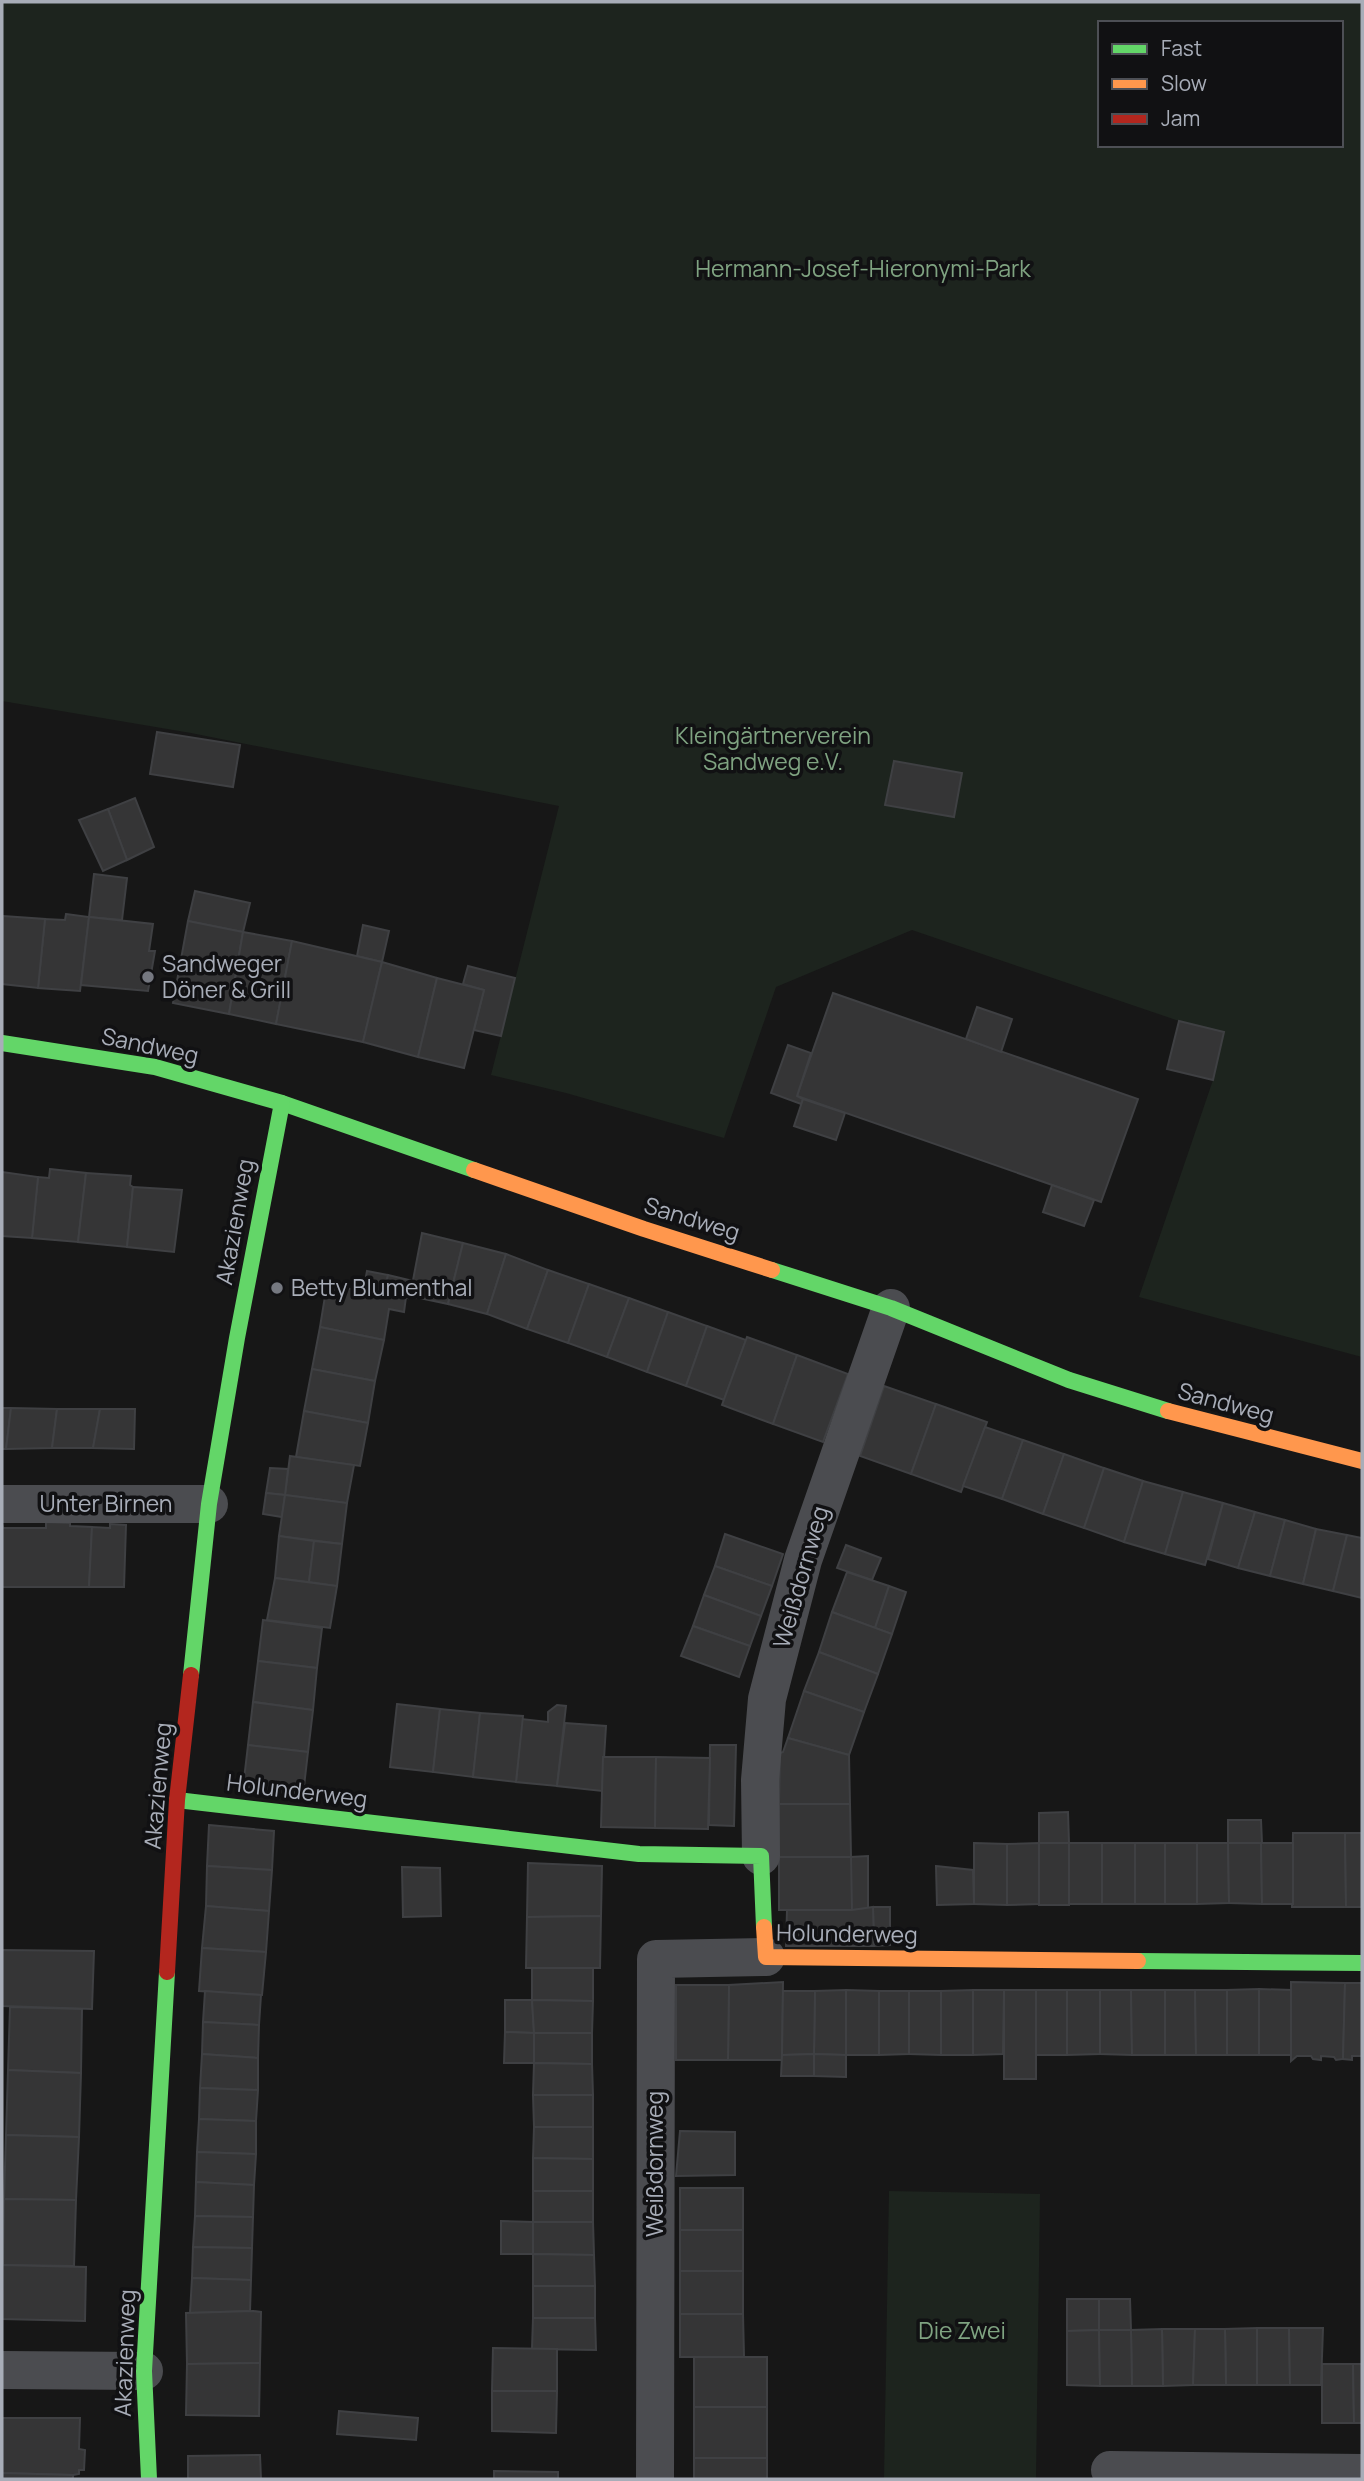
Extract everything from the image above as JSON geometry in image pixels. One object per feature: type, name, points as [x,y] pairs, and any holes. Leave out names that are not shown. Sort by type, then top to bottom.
[{"type":"street","name":"Sandweg","points":[[2,1043],[155,1067],[282,1103],[645,1228],[891,1308],[1069,1380],[1195,1420],[1362,1461]]},
{"type":"street","name":"Akazienweg","points":[[149,2479],[144,2371],[177,1800],[209,1503],[282,1103]]},
{"type":"street","name":"Weißdornweg","points":[[761,1856],[760,1780],[767,1699],[803,1560],[891,1308]]},
{"type":"street","name":"Unter Birnen","points":[[2,1504],[209,1503]]},
{"type":"street","name":"Holunderweg","points":[[177,1800],[639,1854],[761,1856],[765,1957],[1362,1963]]},
{"type":"street","name":"Weißdornweg","points":[[654,2479],[656,1959],[765,1957]]},
{"type":"street","points":[[2,2370],[144,2371]]},
{"type":"street","points":[[1110,2470],[1362,2473]]},
{"type":"green space","name":"Hermann-Josef-Hieronymi-Park","points":[[2,2],[1362,2],[1362,1357],[1139,1297],[1213,1080],[1224,1032],[1179,1021],[912,930],[776,987],[724,1138],[566,1093],[491,1075],[559,806],[191,733],[2,701]]},
{"type":"green space","name":"Die Zwei","points":[[889,2191],[1040,2194],[1036,2479],[884,2479]]},
{"type":"building","points":[[157,732],[240,745],[233,787],[150,774]]},
{"type":"building","points":[[894,761],[962,773],[954,817],[885,805]]},
{"type":"building","points":[[135,798],[154,847],[127,860],[108,809]]},
{"type":"building","points":[[108,809],[127,860],[103,871],[79,820]]},
{"type":"building","points":[[94,874],[127,878],[122,920],[89,917]]},
{"type":"building","points":[[195,891],[250,903],[243,932],[188,921]]},
{"type":"building","points":[[66,914],[89,917],[80,991],[38,988],[45,919],[65,920]]},
{"type":"building","points":[[3,916],[45,919],[38,988],[2,984]]},
{"type":"building","points":[[89,917],[153,924],[149,951],[155,951],[148,991],[81,985]]},
{"type":"building","points":[[188,921],[243,932],[229,1014],[173,1003]]},
{"type":"building","points":[[363,925],[389,931],[382,962],[357,956]]},
{"type":"building","points":[[243,932],[292,941],[276,1024],[229,1014]]},
{"type":"building","points":[[292,941],[382,962],[363,1042],[276,1024]]},
{"type":"building","points":[[382,962],[437,978],[418,1057],[363,1042]]},
{"type":"building","points":[[468,966],[515,978],[501,1036],[474,1030],[484,990],[463,984]]},
{"type":"building","points":[[437,978],[484,990],[464,1068],[418,1057]]},
{"type":"building","points":[[833,993],[1138,1099],[1101,1202],[797,1096]]},
{"type":"building","points":[[977,1007],[1012,1019],[1001,1052],[966,1039]]},
{"type":"building","points":[[1179,1021],[1224,1032],[1213,1080],[1167,1069]]},
{"type":"building","points":[[788,1045],[811,1053],[797,1096],[803,1099],[801,1104],[771,1093]]},
{"type":"building","points":[[803,1099],[845,1113],[836,1140],[794,1126]]},
{"type":"building","points":[[50,1169],[86,1173],[78,1242],[32,1238],[38,1177],[49,1178]]},
{"type":"building","points":[[2,1172],[38,1177],[32,1238],[2,1236]]},
{"type":"building","points":[[86,1173],[131,1176],[130,1185],[133,1187],[127,1247],[78,1242]]},
{"type":"building","points":[[1052,1185],[1094,1200],[1084,1226],[1043,1212]]},
{"type":"building","points":[[133,1187],[182,1190],[174,1252],[127,1247]]},
{"type":"building","points":[[422,1233],[463,1243],[448,1304],[410,1296]]},
{"type":"building","points":[[463,1243],[506,1254],[487,1314],[448,1304]]},
{"type":"building","points":[[506,1254],[548,1270],[527,1329],[487,1314]]},
{"type":"building","points":[[548,1270],[589,1284],[568,1343],[527,1329]]},
{"type":"building","points":[[367,1271],[388,1275],[384,1296],[363,1292]]},
{"type":"building","points":[[388,1275],[413,1281],[408,1298],[384,1293]]},
{"type":"building","points":[[327,1284],[384,1296],[384,1293],[406,1297],[404,1312],[389,1309],[384,1340],[320,1327]]},
{"type":"building","points":[[589,1284],[629,1298],[607,1357],[568,1343]]},
{"type":"building","points":[[629,1298],[668,1312],[647,1372],[607,1357]]},
{"type":"building","points":[[668,1312],[707,1326],[686,1386],[647,1372]]},
{"type":"building","points":[[707,1326],[746,1340],[724,1400],[686,1386]]},
{"type":"building","points":[[320,1327],[384,1340],[375,1381],[312,1369]]},
{"type":"building","points":[[747,1337],[797,1355],[773,1424],[722,1405]]},
{"type":"building","points":[[797,1355],[848,1374],[823,1442],[773,1424]]},
{"type":"building","points":[[312,1369],[375,1381],[368,1423],[304,1411]]},
{"type":"building","points":[[884,1386],[936,1404],[911,1474],[860,1456]]},
{"type":"building","points":[[936,1404],[987,1422],[961,1492],[911,1474]]},
{"type":"building","points":[[2,1408],[11,1408],[6,1449],[2,1449]]},
{"type":"building","points":[[11,1408],[57,1409],[52,1448],[6,1449]]},
{"type":"building","points":[[57,1409],[100,1409],[93,1448],[52,1448]]},
{"type":"building","points":[[100,1409],[135,1409],[134,1449],[93,1448]]},
{"type":"building","points":[[304,1411],[368,1423],[360,1466],[296,1457]]},
{"type":"building","points":[[985,1427],[1023,1440],[1002,1499],[963,1486]]},
{"type":"building","points":[[1023,1440],[1064,1454],[1043,1514],[1002,1499]]},
{"type":"building","points":[[1064,1454],[1104,1468],[1084,1528],[1043,1514]]},
{"type":"building","points":[[290,1456],[354,1465],[347,1503],[285,1495]]},
{"type":"building","points":[[270,1468],[288,1469],[285,1495],[266,1493]]},
{"type":"building","points":[[1104,1468],[1143,1481],[1124,1542],[1084,1528]]},
{"type":"building","points":[[1143,1481],[1183,1492],[1165,1554],[1124,1542]]},
{"type":"building","points":[[1183,1492],[1223,1503],[1205,1565],[1165,1554]]},
{"type":"building","points":[[266,1493],[285,1495],[282,1517],[263,1514]]},
{"type":"building","points":[[285,1495],[347,1503],[342,1544],[279,1536]]},
{"type":"building","points":[[1223,1503],[1255,1512],[1238,1568],[1208,1559]]},
{"type":"building","points":[[1255,1512],[1285,1520],[1270,1576],[1238,1568]]},
{"type":"building","points":[[1285,1520],[1316,1529],[1303,1584],[1270,1576]]},
{"type":"building","points":[[46,1522],[92,1527],[89,1587],[2,1587],[2,1524],[3,1528],[46,1528]]},
{"type":"building","points":[[110,1524],[126,1525],[124,1587],[89,1587],[92,1527],[110,1528]]},
{"type":"building","points":[[1316,1529],[1347,1535],[1333,1591],[1303,1584]]},
{"type":"building","points":[[725,1534],[783,1554],[772,1586],[715,1566]]},
{"type":"building","points":[[1347,1535],[1362,1538],[1362,1598],[1333,1591]]},
{"type":"building","points":[[279,1536],[314,1541],[309,1582],[275,1578]]},
{"type":"building","points":[[314,1541],[342,1544],[337,1586],[309,1582]]},
{"type":"building","points":[[846,1545],[881,1558],[872,1580],[837,1568]]},
{"type":"building","points":[[715,1566],[772,1586],[761,1616],[704,1595]]},
{"type":"building","points":[[847,1572],[889,1586],[875,1628],[832,1612]]},
{"type":"building","points":[[275,1578],[337,1586],[330,1628],[267,1620]]},
{"type":"building","points":[[889,1586],[906,1592],[892,1634],[875,1628]]},
{"type":"building","points":[[704,1595],[761,1616],[750,1646],[693,1626]]},
{"type":"building","points":[[832,1612],[892,1634],[878,1674],[819,1652]]},
{"type":"building","points":[[263,1620],[322,1628],[317,1668],[258,1661]]},
{"type":"building","points":[[693,1626],[750,1646],[739,1677],[681,1656]]},
{"type":"building","points":[[819,1652],[878,1674],[864,1712],[804,1691]]},
{"type":"building","points":[[258,1661],[317,1668],[313,1710],[253,1702]]},
{"type":"building","points":[[804,1691],[864,1712],[849,1755],[788,1738]]},
{"type":"building","points":[[253,1702],[313,1710],[308,1752],[248,1745]]},
{"type":"building","points":[[397,1704],[440,1709],[433,1772],[390,1767]]},
{"type":"building","points":[[557,1705],[566,1706],[557,1786],[516,1782],[522,1719],[548,1722],[548,1712]]},
{"type":"building","points":[[440,1709],[480,1713],[473,1777],[433,1772]]},
{"type":"building","points":[[480,1713],[523,1716],[516,1782],[473,1777]]},
{"type":"building","points":[[565,1723],[606,1726],[602,1791],[557,1786]]},
{"type":"building","points":[[788,1738],[849,1755],[850,1804],[779,1804],[780,1753],[783,1752]]},
{"type":"building","points":[[248,1745],[308,1752],[303,1795],[243,1788]]},
{"type":"building","points":[[710,1745],[736,1745],[734,1826],[709,1825]]},
{"type":"building","points":[[603,1757],[656,1757],[655,1828],[601,1827]]},
{"type":"building","points":[[656,1757],[710,1758],[708,1829],[655,1828]]},
{"type":"building","points":[[779,1804],[850,1804],[851,1857],[779,1857]]},
{"type":"building","points":[[1068,1812],[1069,1843],[1039,1843],[1039,1813]]},
{"type":"building","points":[[1228,1820],[1261,1820],[1262,1843],[1228,1843]]},
{"type":"building","points":[[209,1825],[274,1831],[272,1870],[207,1866]]},
{"type":"building","points":[[1293,1833],[1345,1833],[1346,1907],[1292,1907]]},
{"type":"building","points":[[1345,1833],[1362,1833],[1362,1907],[1346,1907]]},
{"type":"building","points":[[974,1843],[1007,1844],[1007,1905],[974,1904]]},
{"type":"building","points":[[1039,1843],[1039,1904],[1007,1905],[1007,1844]]},
{"type":"building","points":[[1039,1843],[1069,1843],[1069,1905],[1039,1905]]},
{"type":"building","points":[[1069,1843],[1102,1843],[1102,1904],[1069,1904]]},
{"type":"building","points":[[1102,1843],[1135,1843],[1135,1904],[1102,1904]]},
{"type":"building","points":[[1135,1843],[1165,1843],[1165,1904],[1135,1904]]},
{"type":"building","points":[[1165,1843],[1197,1843],[1197,1904],[1165,1904]]},
{"type":"building","points":[[1197,1843],[1228,1843],[1229,1903],[1197,1904]]},
{"type":"building","points":[[1228,1843],[1261,1843],[1262,1904],[1229,1903]]},
{"type":"building","points":[[1261,1843],[1293,1843],[1293,1904],[1262,1904]]},
{"type":"building","points":[[868,1856],[868,1909],[851,1910],[851,1857]]},
{"type":"building","points":[[779,1857],[851,1857],[852,1910],[779,1910]]},
{"type":"building","points":[[528,1863],[602,1866],[601,1916],[527,1917]]},
{"type":"building","points":[[207,1866],[272,1870],[269,1911],[206,1906]]},
{"type":"building","points":[[936,1866],[973,1870],[974,1904],[937,1905]]},
{"type":"building","points":[[402,1867],[440,1868],[441,1916],[403,1917]]},
{"type":"building","points":[[206,1906],[269,1911],[266,1952],[202,1948]]},
{"type":"building","points":[[873,1907],[890,1907],[890,1945],[874,1946]]},
{"type":"building","points":[[873,1907],[874,1946],[786,1946],[787,1910],[852,1910]]},
{"type":"building","points":[[601,1916],[600,1968],[526,1968],[527,1917]]},
{"type":"building","points":[[202,1948],[266,1952],[262,1995],[199,1991]]},
{"type":"building","points":[[2,1950],[94,1951],[92,2009],[2,2006]]},
{"type":"building","points":[[532,1968],[593,1968],[593,2001],[532,2000]]},
{"type":"building","points":[[783,1982],[782,2060],[728,2060],[729,1985]]},
{"type":"building","points":[[1291,1982],[1345,1983],[1343,2059],[1321,2056],[1321,2060],[1311,2056],[1297,2056],[1291,2061]]},
{"type":"building","points":[[1345,1983],[1362,1983],[1362,2056],[1352,2056],[1352,2060],[1343,2059]]},
{"type":"building","points":[[676,1985],[729,1985],[728,2060],[676,2060]]},
{"type":"building","points":[[1259,1989],[1259,2055],[1227,2055],[1227,1990]]},
{"type":"building","points":[[1259,1989],[1291,1990],[1291,2055],[1259,2055]]},
{"type":"building","points":[[846,1990],[879,1991],[879,2055],[846,2055]]},
{"type":"building","points":[[846,1990],[846,2055],[814,2054],[815,1991]]},
{"type":"building","points":[[973,1990],[973,2055],[941,2055],[941,1991]]},
{"type":"building","points":[[973,1990],[1004,1990],[1003,2054],[973,2055]]},
{"type":"building","points":[[1004,1990],[1036,1990],[1036,2079],[1004,2079]]},
{"type":"building","points":[[1036,1990],[1067,1990],[1067,2055],[1036,2055]]},
{"type":"building","points":[[1067,1990],[1100,1990],[1100,2054],[1067,2055]]},
{"type":"building","points":[[1100,1990],[1131,1990],[1132,2055],[1100,2054]]},
{"type":"building","points":[[1131,1990],[1165,1990],[1165,2055],[1132,2055]]},
{"type":"building","points":[[1165,1990],[1195,1990],[1196,2055],[1165,2055]]},
{"type":"building","points":[[1195,1990],[1227,1990],[1227,2055],[1196,2055]]},
{"type":"building","points":[[205,1991],[261,1995],[259,2025],[203,2022]]},
{"type":"building","points":[[783,1991],[815,1991],[814,2054],[782,2055]]},
{"type":"building","points":[[879,1991],[909,1991],[909,2054],[879,2055]]},
{"type":"building","points":[[909,1991],[941,1991],[941,2055],[909,2054]]},
{"type":"building","points":[[505,2000],[532,2000],[534,2033],[505,2032]]},
{"type":"building","points":[[532,2000],[593,2001],[592,2033],[534,2033]]},
{"type":"building","points":[[10,2007],[82,2009],[81,2073],[8,2070]]},
{"type":"building","points":[[203,2022],[259,2025],[258,2058],[202,2054]]},
{"type":"building","points":[[505,2032],[534,2033],[534,2063],[504,2063]]},
{"type":"building","points":[[534,2033],[592,2033],[592,2064],[534,2063]]},
{"type":"building","points":[[202,2054],[258,2058],[258,2090],[200,2088]]},
{"type":"building","points":[[814,2054],[846,2055],[846,2077],[814,2076]]},
{"type":"building","points":[[814,2054],[814,2076],[781,2076],[782,2055]]},
{"type":"building","points":[[534,2063],[592,2064],[593,2095],[533,2095]]},
{"type":"building","points":[[8,2070],[81,2073],[79,2137],[6,2135]]},
{"type":"building","points":[[200,2088],[258,2090],[256,2121],[199,2119]]},
{"type":"building","points":[[533,2095],[593,2095],[593,2127],[534,2127]]},
{"type":"building","points":[[199,2119],[256,2121],[256,2154],[197,2152]]},
{"type":"building","points":[[534,2127],[593,2127],[593,2159],[533,2158]]},
{"type":"building","points":[[680,2131],[735,2132],[735,2175],[676,2176]]},
{"type":"building","points":[[6,2135],[79,2137],[76,2200],[4,2199]]},
{"type":"building","points":[[197,2152],[256,2154],[254,2185],[196,2182]]},
{"type":"building","points":[[533,2158],[593,2159],[593,2191],[533,2191]]},
{"type":"building","points":[[196,2182],[254,2185],[253,2217],[195,2216]]},
{"type":"building","points":[[680,2188],[743,2188],[743,2230],[680,2230]]},
{"type":"building","points":[[533,2191],[593,2191],[593,2222],[533,2222]]},
{"type":"building","points":[[4,2199],[76,2200],[74,2266],[3,2265]]},
{"type":"building","points":[[195,2216],[253,2217],[252,2248],[193,2247]]},
{"type":"building","points":[[501,2221],[533,2222],[533,2254],[501,2254]]},
{"type":"building","points":[[533,2222],[593,2222],[594,2255],[533,2254]]},
{"type":"building","points":[[680,2230],[743,2230],[743,2271],[680,2271]]},
{"type":"building","points":[[193,2247],[252,2248],[251,2280],[192,2278]]},
{"type":"building","points":[[533,2254],[594,2255],[595,2286],[533,2286]]},
{"type":"building","points":[[2,2265],[86,2267],[85,2321],[2,2319]]},
{"type":"building","points":[[680,2271],[743,2271],[743,2314],[680,2314]]},
{"type":"building","points":[[192,2278],[251,2280],[250,2311],[190,2313]]},
{"type":"building","points":[[533,2286],[595,2286],[595,2318],[533,2318]]},
{"type":"building","points":[[1067,2299],[1099,2299],[1099,2330],[1067,2331]]},
{"type":"building","points":[[1099,2299],[1130,2299],[1131,2330],[1099,2330]]},
{"type":"building","points":[[261,2312],[260,2363],[187,2364],[186,2313]]},
{"type":"building","points":[[680,2314],[743,2314],[744,2357],[680,2357]]},
{"type":"building","points":[[533,2318],[595,2318],[596,2350],[532,2349]]},
{"type":"building","points":[[1257,2328],[1289,2328],[1290,2385],[1257,2385]]},
{"type":"building","points":[[1257,2328],[1257,2385],[1226,2385],[1225,2329]]},
{"type":"building","points":[[1289,2328],[1323,2328],[1321,2385],[1290,2385]]},
{"type":"building","points":[[1162,2329],[1195,2329],[1193,2385],[1163,2386]]},
{"type":"building","points":[[1162,2329],[1163,2386],[1132,2386],[1131,2330]]},
{"type":"building","points":[[1195,2329],[1225,2329],[1226,2385],[1193,2385]]},
{"type":"building","points":[[1099,2330],[1100,2386],[1067,2385],[1067,2331]]},
{"type":"building","points":[[1099,2330],[1131,2330],[1132,2386],[1100,2386]]},
{"type":"building","points":[[493,2348],[557,2349],[557,2391],[492,2391]]},
{"type":"building","points":[[694,2357],[767,2357],[767,2407],[694,2407]]},
{"type":"building","points":[[260,2363],[259,2416],[186,2415],[187,2364]]},
{"type":"building","points":[[1322,2364],[1353,2364],[1354,2423],[1322,2423]]},
{"type":"building","points":[[1353,2364],[1362,2364],[1362,2423],[1354,2423]]},
{"type":"building","points":[[492,2391],[557,2391],[556,2433],[492,2431]]},
{"type":"building","points":[[694,2407],[767,2407],[767,2458],[694,2458]]},
{"type":"building","points":[[339,2411],[418,2418],[416,2440],[337,2434]]},
{"type":"building","points":[[2,2418],[80,2418],[79,2449],[85,2450],[84,2470],[73,2475],[2,2473]]},
{"type":"building","points":[[260,2455],[261,2479],[188,2479],[188,2456]]},
{"type":"building","points":[[694,2458],[767,2458],[767,2479],[694,2479]]},
{"type":"building","points":[[494,2471],[558,2472],[558,2479],[494,2479]]},
{"type":"building","points":[[2,2473],[73,2475],[73,2479],[2,2479]]},
{"type":"traffic: fast","points":[[2,1043],[155,1067],[282,1103],[474,1170]]},
{"type":"traffic: fast","points":[[191,1675],[209,1504],[237,1338],[282,1103]]},
{"type":"traffic: fast","points":[[772,1270],[891,1308],[1069,1380],[1168,1411]]},
{"type":"traffic: fast","points":[[177,1800],[639,1854],[761,1856],[764,1927]]},
{"type":"traffic: fast","points":[[1138,1961],[1362,1963]]},
{"type":"traffic: fast","points":[[149,2479],[144,2371],[167,1972]]},
{"type":"traffic: slow","points":[[474,1170],[772,1270]]},
{"type":"traffic: slow","points":[[1168,1411],[1362,1461]]},
{"type":"traffic: slow","points":[[764,1927],[766,1957],[1138,1961]]},
{"type":"traffic: jam","points":[[167,1972],[177,1800],[191,1675]]},
{"type":"place","name":"Sandweger Döner & Grill","points":[[148,977]]},
{"type":"place","name":"Betty Blumenthal","points":[[277,1288]]},
{"type":"park label","name":"Kleingärtnerverein Sandweg e.V.","points":[[773,749]]}]
